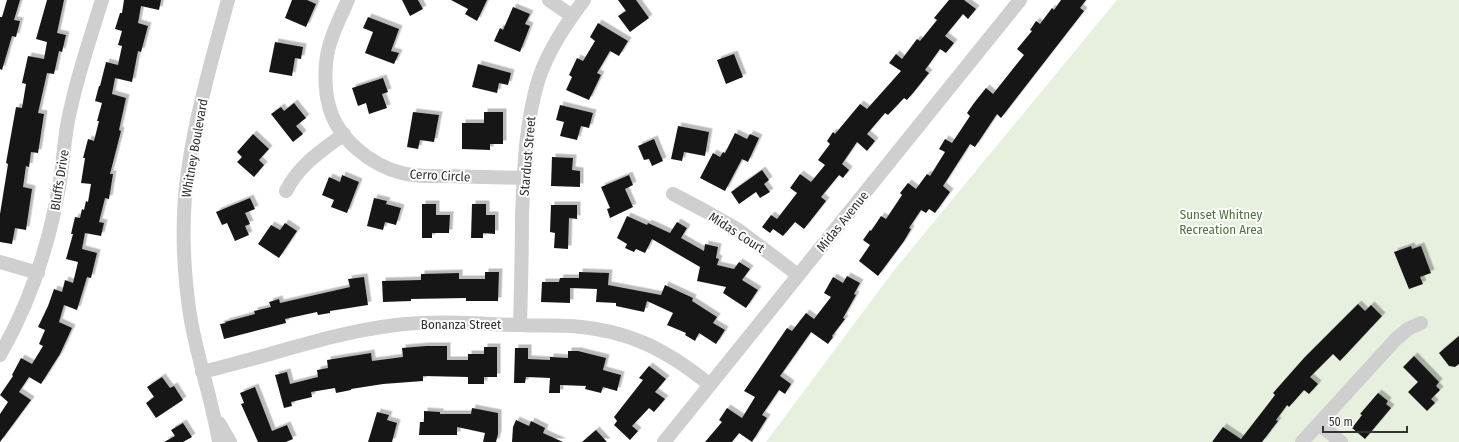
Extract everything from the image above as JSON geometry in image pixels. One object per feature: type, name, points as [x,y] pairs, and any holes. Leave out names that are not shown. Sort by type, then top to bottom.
[{"type":"street","name":"Bluffs Drive","points":[[0,355],[14,331],[38,273],[53,220],[67,127],[74,93],[102,0]]},
{"type":"street","name":"Whitney Boulevard","points":[[219,442],[215,416],[202,372],[190,315],[184,255],[184,202],[198,113],[228,0]]},
{"type":"street","name":"Cerro Circle","points":[[348,0],[333,33],[326,62],[325,78],[329,107],[336,122],[356,148],[386,168],[403,174],[423,176],[524,178]]},
{"type":"street","points":[[549,0],[572,16]]},
{"type":"street","name":"Stardust Street","points":[[520,325],[524,178],[527,132],[531,106],[540,77],[559,35],[584,0]]},
{"type":"street","name":"Midas Avenue","points":[[664,442],[1020,0]]},
{"type":"street","points":[[286,191],[291,181],[309,160],[344,134]]},
{"type":"street","name":"Midas Court","points":[[673,194],[737,229],[798,275]]},
{"type":"street","points":[[0,262],[38,273]]},
{"type":"street","name":"Bonanza Street","points":[[202,372],[328,337],[396,325],[459,323],[577,326],[608,331],[631,337],[656,348],[681,362],[710,385]]},
{"type":"street","points":[[1302,442],[1396,339],[1408,329],[1421,323]]},
{"type":"street","name":"Whitney Boulevard","points":[[215,416],[230,442]]},
{"type":"street","points":[[1318,424],[1341,442]]},
{"type":"green space","name":"Sunset Whitney Recreation Area","points":[[1117,0],[1459,0],[1459,442],[766,442],[895,269]]},
{"type":"building","points":[[7,0],[20,0],[14,20],[20,21],[16,37],[12,36],[2,70],[0,69],[0,17],[2,17]]},
{"type":"building","points":[[47,0],[64,0],[57,33],[66,35],[62,52],[59,51],[54,74],[47,73],[38,113],[44,114],[38,153],[31,152],[29,167],[26,166],[23,187],[32,189],[26,230],[15,228],[12,244],[0,242],[0,214],[8,164],[6,163],[16,107],[22,108],[26,84],[22,83],[28,56],[44,59],[47,42],[36,39]]},
{"type":"building","points":[[124,0],[161,0],[159,10],[141,6],[138,23],[148,26],[141,52],[138,51],[132,82],[115,78],[112,94],[126,98],[119,130],[121,131],[110,174],[113,174],[109,199],[105,198],[99,222],[104,223],[101,236],[85,233],[82,249],[97,253],[91,278],[87,277],[77,310],[64,305],[59,322],[72,328],[60,354],[41,384],[29,377],[19,392],[31,400],[0,442],[0,414],[8,402],[0,395],[13,376],[12,375],[21,358],[32,364],[43,346],[39,344],[45,330],[38,327],[54,289],[62,292],[65,280],[73,283],[78,262],[66,259],[73,234],[71,234],[75,217],[80,218],[86,201],[88,202],[91,184],[81,183],[85,158],[83,158],[88,139],[94,141],[99,121],[97,121],[102,103],[95,101],[106,62],[118,65],[122,46],[118,45],[122,31],[115,29],[120,13],[122,13]]},
{"type":"building","points":[[292,0],[307,0],[316,4],[306,27],[285,18]]},
{"type":"building","points":[[402,0],[418,0],[423,9],[410,16]]},
{"type":"building","points":[[451,0],[487,0],[477,21],[465,14],[468,9]]},
{"type":"building","points":[[618,0],[636,0],[649,18],[630,32],[618,16],[626,11]]},
{"type":"building","points":[[949,0],[964,0],[976,9],[968,19],[963,14],[945,36],[954,43],[946,53],[940,49],[925,70],[929,73],[907,100],[904,98],[888,115],[885,113],[867,134],[875,141],[867,151],[857,142],[842,164],[849,170],[843,178],[839,175],[821,197],[826,201],[804,229],[795,222],[783,236],[773,229],[770,233],[762,227],[771,215],[777,219],[797,193],[790,188],[800,174],[811,182],[825,165],[818,160],[830,144],[827,141],[833,132],[835,134],[860,104],[867,109],[901,71],[889,63],[896,54],[902,59],[917,39],[920,41],[937,20],[934,18]]},
{"type":"building","points":[[1061,0],[1086,0],[1080,8],[1084,11],[1001,118],[997,114],[975,147],[970,144],[943,186],[950,192],[935,213],[929,209],[926,213],[921,210],[909,228],[911,229],[904,241],[878,276],[859,261],[870,245],[863,240],[881,216],[886,219],[902,195],[900,193],[908,183],[916,189],[927,174],[930,176],[945,152],[939,149],[945,139],[952,143],[970,116],[967,113],[986,88],[993,94],[1024,55],[1017,49],[1032,31],[1030,30],[1036,21],[1040,24],[1052,8],[1054,10]]},
{"type":"building","points":[[513,7],[530,14],[525,24],[530,26],[520,52],[494,41],[500,28],[503,30]]},
{"type":"building","points":[[368,17],[399,29],[391,51],[399,53],[394,64],[365,53],[373,32],[363,28]]},
{"type":"building","points":[[598,23],[628,41],[619,56],[610,51],[597,73],[601,75],[589,100],[566,90],[572,77],[569,75],[577,58],[583,61],[595,41],[590,37]]},
{"type":"building","points":[[275,42],[303,47],[301,59],[295,58],[292,76],[269,72]]},
{"type":"building","points":[[734,54],[743,77],[726,84],[717,60]]},
{"type":"building","points":[[478,64],[511,73],[508,85],[499,83],[497,93],[472,87]]},
{"type":"building","points":[[383,78],[388,92],[382,94],[387,108],[369,114],[366,103],[358,106],[352,88]]},
{"type":"building","points":[[294,103],[306,118],[296,126],[303,134],[293,142],[271,114],[281,107],[284,111]]},
{"type":"building","points":[[560,105],[593,113],[589,128],[581,126],[577,140],[560,136],[564,122],[556,120]]},
{"type":"building","points":[[413,112],[439,115],[434,142],[420,140],[418,149],[407,147]]},
{"type":"building","points":[[484,112],[503,112],[503,144],[490,144],[490,150],[462,149],[462,123],[484,123]]},
{"type":"building","points":[[678,126],[709,132],[705,156],[684,152],[682,161],[671,159]]},
{"type":"building","points":[[735,133],[747,139],[750,134],[759,138],[748,162],[742,159],[725,191],[700,178],[713,153],[720,157],[723,152],[725,153]]},
{"type":"building","points":[[253,134],[269,149],[259,160],[264,165],[254,177],[237,162],[242,157],[237,152]]},
{"type":"building","points":[[654,139],[663,161],[652,166],[649,159],[644,160],[638,146]]},
{"type":"building","points":[[552,157],[573,158],[572,170],[580,171],[580,187],[551,186]]},
{"type":"building","points":[[762,170],[769,180],[764,184],[770,192],[760,198],[756,192],[739,204],[731,192]]},
{"type":"building","points":[[342,175],[359,182],[347,213],[331,207],[334,200],[322,195],[329,177],[340,182]]},
{"type":"building","points":[[629,175],[633,185],[625,189],[633,207],[610,218],[607,209],[610,208],[601,187]]},
{"type":"building","points":[[250,198],[255,209],[245,213],[250,224],[245,226],[249,235],[235,241],[227,223],[222,225],[216,212]]},
{"type":"building","points":[[374,198],[387,201],[386,204],[401,208],[396,225],[385,222],[383,230],[367,226]]},
{"type":"building","points":[[422,204],[436,204],[436,215],[450,215],[449,233],[432,233],[432,238],[422,238]]},
{"type":"building","points":[[472,204],[486,204],[486,215],[495,215],[495,234],[483,233],[483,238],[471,238]]},
{"type":"building","points":[[551,205],[577,205],[577,219],[569,218],[568,249],[554,248],[555,233],[550,232]]},
{"type":"building","points":[[627,216],[647,225],[648,223],[670,233],[677,222],[687,228],[681,238],[704,251],[705,244],[718,247],[716,258],[719,259],[717,265],[734,269],[739,262],[750,269],[742,280],[758,290],[746,308],[723,293],[726,287],[697,281],[700,267],[652,239],[645,253],[636,249],[634,252],[625,248],[627,244],[617,238]]},
{"type":"building","points":[[285,223],[297,231],[279,258],[258,244],[271,225],[280,230]]},
{"type":"building","points":[[1411,246],[1412,249],[1421,246],[1431,273],[1420,277],[1423,284],[1409,289],[1394,252]]},
{"type":"building","points":[[485,272],[499,272],[498,301],[466,301],[466,298],[411,299],[411,301],[383,302],[382,281],[421,280],[421,274],[459,273],[459,279],[485,279]]},
{"type":"building","points":[[579,272],[609,273],[608,285],[661,295],[665,285],[693,298],[692,301],[717,317],[713,323],[725,330],[716,344],[699,333],[695,341],[685,335],[686,333],[667,325],[673,313],[647,301],[644,312],[616,306],[616,303],[596,302],[597,289],[570,288],[570,303],[541,302],[542,282],[559,282],[560,278],[579,278]]},
{"type":"building","points":[[847,276],[860,283],[854,294],[856,295],[843,318],[845,319],[828,344],[811,332],[780,376],[791,384],[785,394],[779,390],[762,415],[767,418],[752,442],[739,433],[732,442],[705,442],[722,422],[719,420],[727,408],[742,418],[755,397],[744,391],[787,328],[792,331],[806,313],[814,319],[831,297],[824,293],[833,277],[843,283]]},
{"type":"building","points":[[364,277],[368,305],[330,311],[330,313],[318,315],[317,312],[285,319],[286,323],[224,339],[220,324],[255,314],[254,311],[271,307],[269,302],[279,299],[280,303],[350,287],[348,279]]},
{"type":"building","points":[[1358,304],[1365,311],[1371,305],[1382,316],[1340,361],[1333,354],[1310,377],[1318,384],[1309,394],[1304,390],[1289,407],[1287,405],[1276,420],[1278,421],[1262,442],[1212,442],[1223,427],[1241,439],[1275,395],[1273,393],[1304,358]]},
{"type":"building","points":[[1459,336],[1459,364],[1455,367],[1449,366],[1439,353]]},
{"type":"building","points":[[447,346],[447,360],[468,360],[468,354],[484,354],[484,347],[497,347],[497,377],[484,377],[484,384],[468,384],[468,377],[423,376],[423,381],[383,384],[336,393],[335,388],[311,392],[312,397],[291,402],[292,406],[284,408],[275,375],[287,372],[290,384],[318,377],[317,370],[328,368],[327,360],[371,353],[372,361],[403,357],[402,348]]},
{"type":"building","points":[[515,348],[528,348],[528,359],[550,360],[550,357],[568,358],[568,351],[578,351],[606,358],[603,370],[621,375],[617,391],[603,387],[601,393],[585,389],[586,386],[560,385],[560,393],[549,393],[550,378],[526,377],[525,383],[514,383]]},
{"type":"building","points":[[1414,356],[1439,382],[1436,386],[1440,390],[1431,399],[1435,403],[1427,411],[1408,392],[1418,382],[1403,367]]},
{"type":"building","points":[[649,366],[666,379],[655,392],[665,399],[654,412],[649,408],[632,426],[638,431],[630,440],[614,425],[617,421],[614,417],[643,380],[639,378]]},
{"type":"building","points":[[162,377],[170,388],[174,386],[183,400],[156,418],[146,403],[154,397],[147,387]]},
{"type":"building","points":[[255,387],[272,431],[287,425],[293,439],[286,442],[258,442],[241,404],[244,403],[240,393]]},
{"type":"building","points":[[1378,393],[1388,401],[1386,404],[1391,408],[1365,439],[1352,428],[1362,415],[1360,414]]},
{"type":"building","points":[[472,408],[498,413],[498,434],[496,442],[483,442],[485,433],[457,427],[457,435],[419,435],[420,422],[424,422],[424,411],[440,412],[440,414],[471,414]]},
{"type":"building","points":[[377,412],[389,415],[387,420],[397,423],[392,442],[368,442]]},
{"type":"building","points":[[516,420],[529,426],[531,421],[545,428],[543,433],[563,442],[512,442],[513,427]]},
{"type":"building","points":[[183,423],[192,437],[183,442],[164,442],[175,436],[171,430]]},
{"type":"building","points":[[596,430],[607,442],[582,442]]}]
